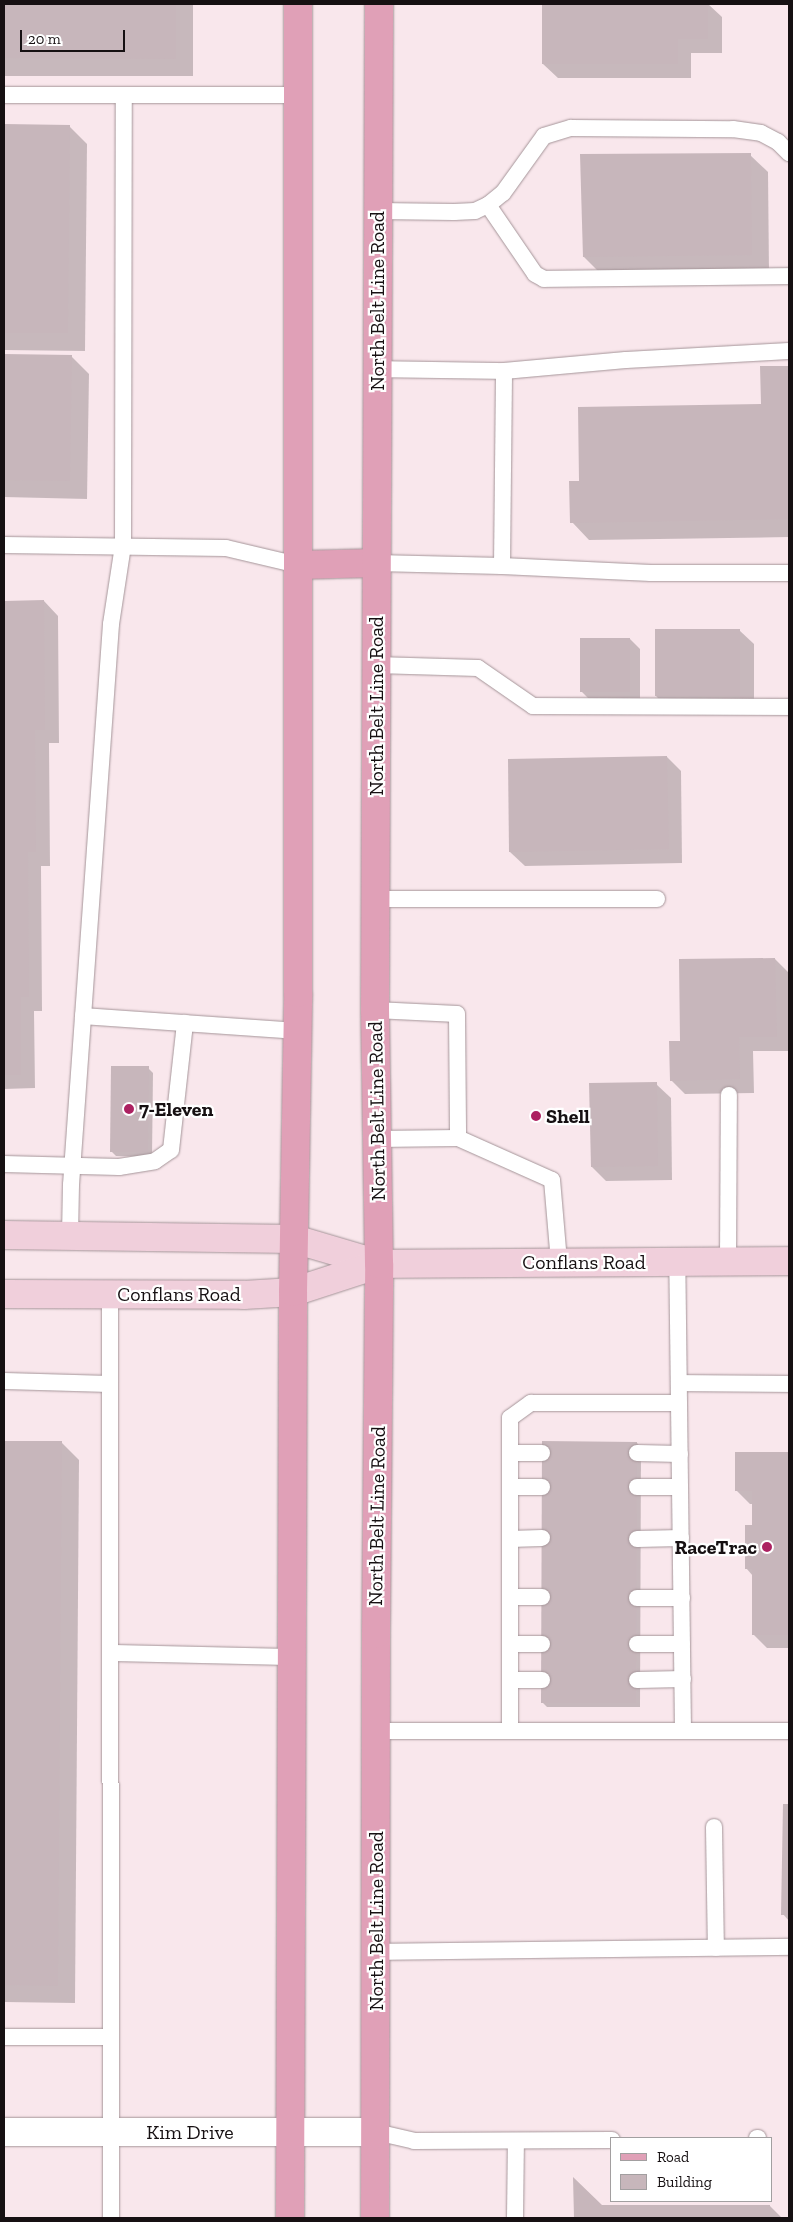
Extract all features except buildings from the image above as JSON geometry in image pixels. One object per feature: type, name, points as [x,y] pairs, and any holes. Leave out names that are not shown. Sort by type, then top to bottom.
[{"type":"main road","points":[[290,2218],[293,1292],[297,1031],[298,4]]},
{"type":"main road","name":"North Belt Line Road","points":[[376,2218],[376,1731],[379,1264],[375,899],[379,4]]},
{"type":"main road","points":[[298,565],[376,563]]},
{"type":"main road","name":"Conflans Road","points":[[4,1235],[294,1239],[379,1264],[789,1261]]},
{"type":"main road","name":"Conflans Road","points":[[4,1294],[244,1295],[293,1292],[379,1264]]},
{"type":"street","name":"Kim Drive","points":[[4,2132],[376,2132]]},
{"type":"lane","points":[[4,95],[298,95]]},
{"type":"lane","points":[[70,1236],[72,1165],[112,624],[123,546],[124,95]]},
{"type":"lane","points":[[378,211],[474,211],[488,205],[503,193],[544,136],[571,128],[733,129],[760,133],[778,142],[789,153]]},
{"type":"lane","points":[[488,205],[535,274],[544,279],[789,276]]},
{"type":"lane","points":[[377,369],[504,371],[626,360],[789,351]]},
{"type":"lane","points":[[502,566],[504,371]]},
{"type":"lane","points":[[4,545],[226,548],[298,565]]},
{"type":"lane","points":[[376,563],[502,566],[651,573],[789,573]]},
{"type":"lane","points":[[376,665],[478,668],[533,706],[789,707]]},
{"type":"lane","points":[[375,899],[657,899]]},
{"type":"lane","points":[[375,1010],[457,1014],[458,1138]]},
{"type":"lane","points":[[83,1016],[297,1031]]},
{"type":"lane","points":[[4,1164],[119,1166],[156,1161],[171,1150],[185,1023]]},
{"type":"lane","points":[[728,1261],[729,1095]]},
{"type":"lane","points":[[377,1139],[458,1138],[552,1180],[558,1262]]},
{"type":"lane","points":[[677,1261],[684,1731]]},
{"type":"lane","points":[[110,1294],[111,2218]]},
{"type":"lane","points":[[4,1381],[110,1384]]},
{"type":"lane","points":[[678,1383],[789,1384]]},
{"type":"lane","points":[[510,1731],[510,1418],[531,1403],[678,1403]]},
{"type":"lane","points":[[510,1453],[542,1453]]},
{"type":"lane","points":[[637,1453],[680,1454]]},
{"type":"lane","points":[[510,1487],[542,1487]]},
{"type":"lane","points":[[637,1487],[680,1487]]},
{"type":"lane","points":[[510,1539],[542,1538]]},
{"type":"lane","points":[[637,1539],[680,1538]]},
{"type":"lane","points":[[510,1597],[542,1597]]},
{"type":"lane","points":[[637,1598],[682,1598]]},
{"type":"lane","points":[[510,1644],[542,1644]]},
{"type":"lane","points":[[637,1644],[682,1644]]},
{"type":"lane","points":[[110,1653],[292,1657]]},
{"type":"lane","points":[[637,1680],[682,1679]]},
{"type":"lane","points":[[510,1680],[542,1680]]},
{"type":"lane","points":[[376,1731],[789,1731]]},
{"type":"lane","points":[[714,1827],[716,1948]]},
{"type":"lane","points":[[376,1952],[789,1947]]},
{"type":"lane","points":[[4,2037],[111,2037]]},
{"type":"lane","points":[[376,2132],[414,2141],[610,2140]]},
{"type":"lane","points":[[515,2218],[516,2141]]},
{"type":"place","name":"7-Eleven","points":[[129,1109]]},
{"type":"place","name":"Shell","points":[[536,1116]]},
{"type":"place","name":"RaceTrac","points":[[767,1547]]}]
